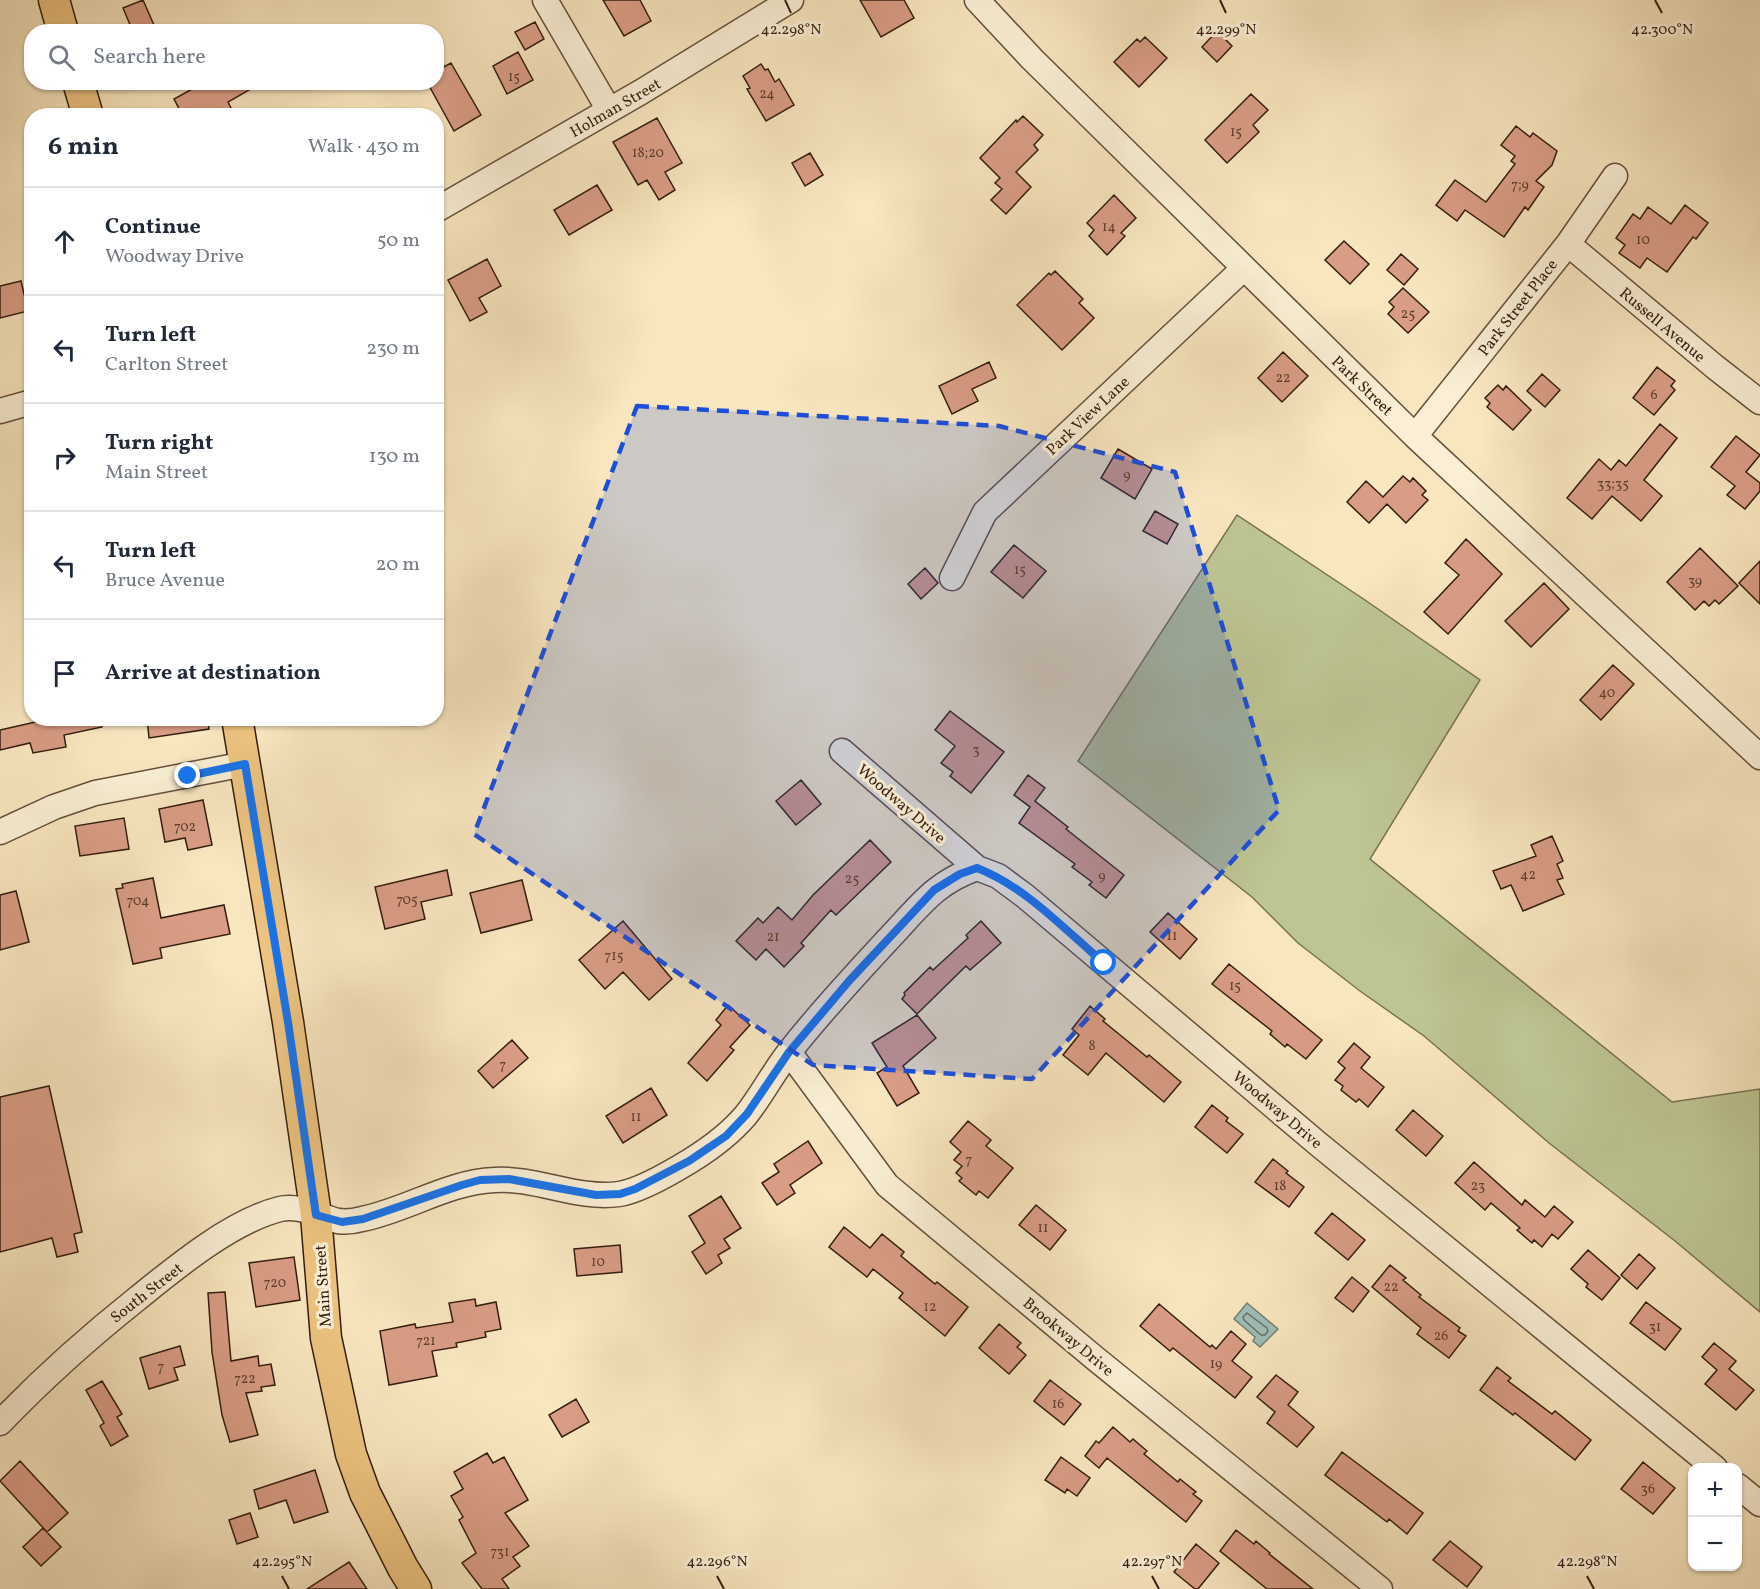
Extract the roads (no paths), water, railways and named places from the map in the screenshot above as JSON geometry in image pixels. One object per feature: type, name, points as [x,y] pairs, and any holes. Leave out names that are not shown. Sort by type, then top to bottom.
[{"type":"main road","points":[[54,0],[61,24]]},
{"type":"main road","points":[[80,90],[86,108]]},
{"type":"main road","name":"Main Street","points":[[238,726],[287,1012],[316,1215],[326,1338],[351,1454],[365,1493],[416,1589]]},
{"type":"street","points":[[545,0],[609,110]]},
{"type":"street","name":"Holman Street","points":[[444,205],[609,110],[791,0]]},
{"type":"street","name":"Park Street","points":[[977,0],[1032,59],[1415,436],[1760,757]]},
{"type":"street","name":"Park Street Place","points":[[1415,436],[1568,244],[1615,176]]},
{"type":"street","name":"Russell Avenue","points":[[1568,244],[1760,402]]},
{"type":"street","name":"Park View Lane","points":[[952,578],[985,512],[1244,268]]},
{"type":"street","points":[[0,411],[24,404]]},
{"type":"street","name":"Woodway Drive","points":[[842,751],[977,868],[998,876],[1025,896],[1317,1143],[1710,1463]]},
{"type":"street","points":[[0,832],[54,807],[95,793],[245,764]]},
{"type":"street","name":"South Street","points":[[0,1423],[76,1348],[163,1277],[210,1243],[248,1222],[281,1208],[298,1209],[342,1222],[363,1219],[480,1180],[509,1179],[596,1195],[620,1194],[635,1189],[689,1161],[726,1136],[747,1114],[789,1052],[849,981],[934,890],[960,874],[977,868]]},
{"type":"street","name":"Brookway Drive","points":[[789,1052],[887,1185],[1103,1365],[1380,1589]]},
{"type":"street","points":[[1742,1490],[1760,1504]]},
{"type":"water","points":[[1247,1303],[1278,1329],[1260,1347],[1253,1341],[1255,1337],[1234,1319]]}]
